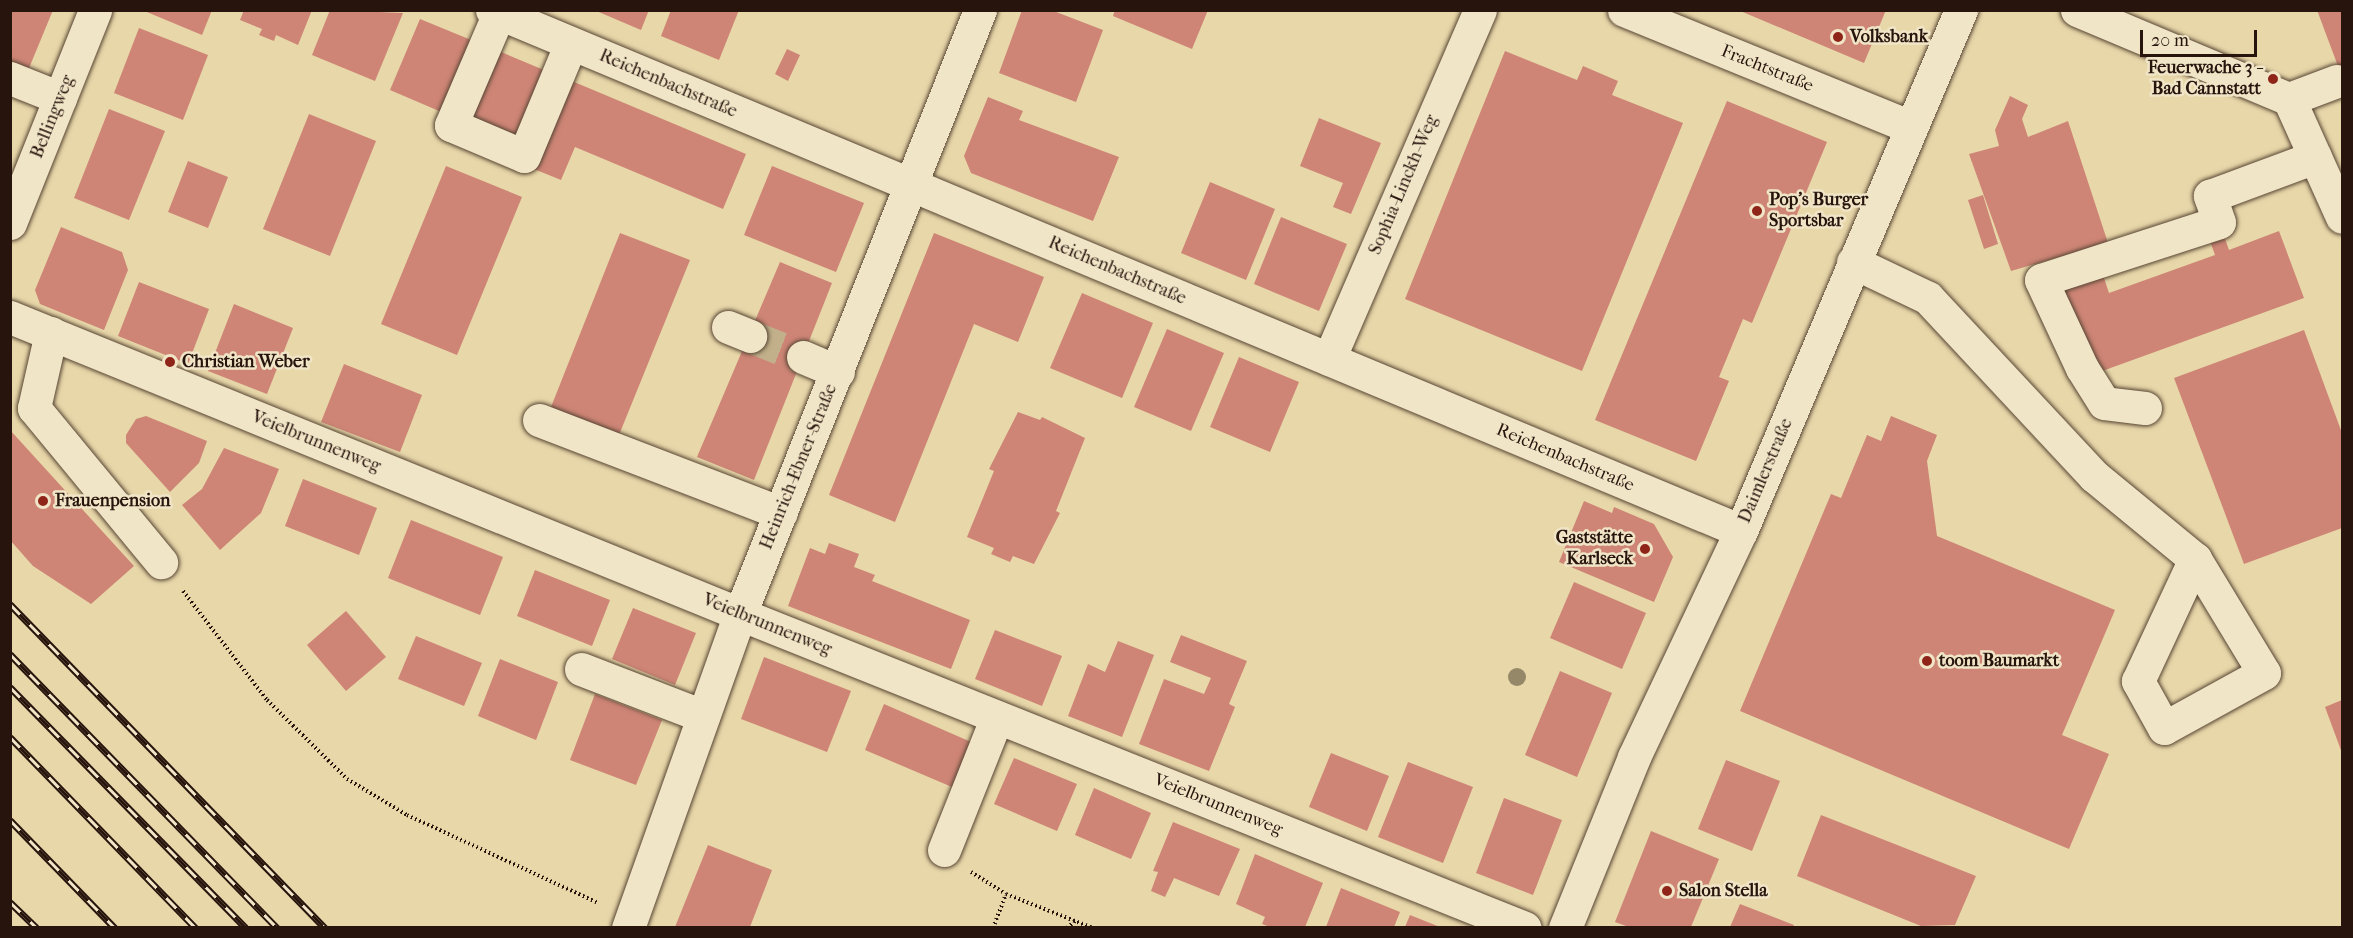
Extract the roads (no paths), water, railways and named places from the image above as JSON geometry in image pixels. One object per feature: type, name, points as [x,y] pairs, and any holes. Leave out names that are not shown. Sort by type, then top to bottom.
[{"type":"street","name":"Bellingweg","points":[[10,223],[96,10]]},
{"type":"street","name":"Heinrich-Ebner-Straße","points":[[629,923],[740,614],[913,186],[980,10]]},
{"type":"street","name":"Sophia-Linckh-Weg","points":[[1329,359],[1480,10]]},
{"type":"street","name":"Frachtstraße","points":[[1624,10],[1911,128]]},
{"type":"street","name":"Daimlerstraße","points":[[1565,927],[1634,757],[1741,531],[1961,10]]},
{"type":"street","points":[[2077,10],[2289,99],[2343,217]]},
{"type":"street","points":[[495,12],[451,125],[524,156],[571,43]]},
{"type":"street","name":"Reichenbachstraße","points":[[495,12],[1741,531]]},
{"type":"street","points":[[10,78],[60,98]]},
{"type":"street","points":[[2289,99],[2337,81]]},
{"type":"street","points":[[2145,408],[2104,403],[2082,368],[2041,280],[2219,222],[2210,196],[2315,157]]},
{"type":"street","points":[[1854,262],[1928,297],[2094,476],[2195,559],[2264,673],[2164,728],[2138,681],[2195,559]]},
{"type":"street","name":"Veielbrunnenweg","points":[[10,317],[740,614],[1525,927]]},
{"type":"street","points":[[51,333],[34,408],[161,562]]},
{"type":"street","points":[[803,357],[838,372]]},
{"type":"street","points":[[539,420],[781,513]]},
{"type":"street","points":[[581,669],[703,716]]},
{"type":"street","points":[[944,850],[997,717]]},
{"type":"tunnel","points":[[750,336],[803,357]]},
{"type":"railway","points":[[10,604],[325,928]]},
{"type":"railway","points":[[10,654],[277,928]]},
{"type":"railway","points":[[10,687],[246,928]]},
{"type":"railway","points":[[10,737],[196,928]]},
{"type":"railway","points":[[10,820],[115,928]]},
{"type":"railway","points":[[10,902],[37,928]]},
{"type":"place","name":"Volksbank","points":[[1838,37]]},
{"type":"place","name":"Feuerwache 3 - Bad Cannstatt","points":[[2273,79]]},
{"type":"place","name":"Pop's Burger Sportsbar","points":[[1757,211]]},
{"type":"place","name":"Christian Weber","points":[[170,362]]},
{"type":"place","name":"Frauenpension","points":[[43,501]]},
{"type":"place","name":"Gaststätte Karlseck","points":[[1645,549]]},
{"type":"place","name":"toom Baumarkt","points":[[1927,661]]},
{"type":"place","name":"Salon Stella","points":[[1667,891]]}]
